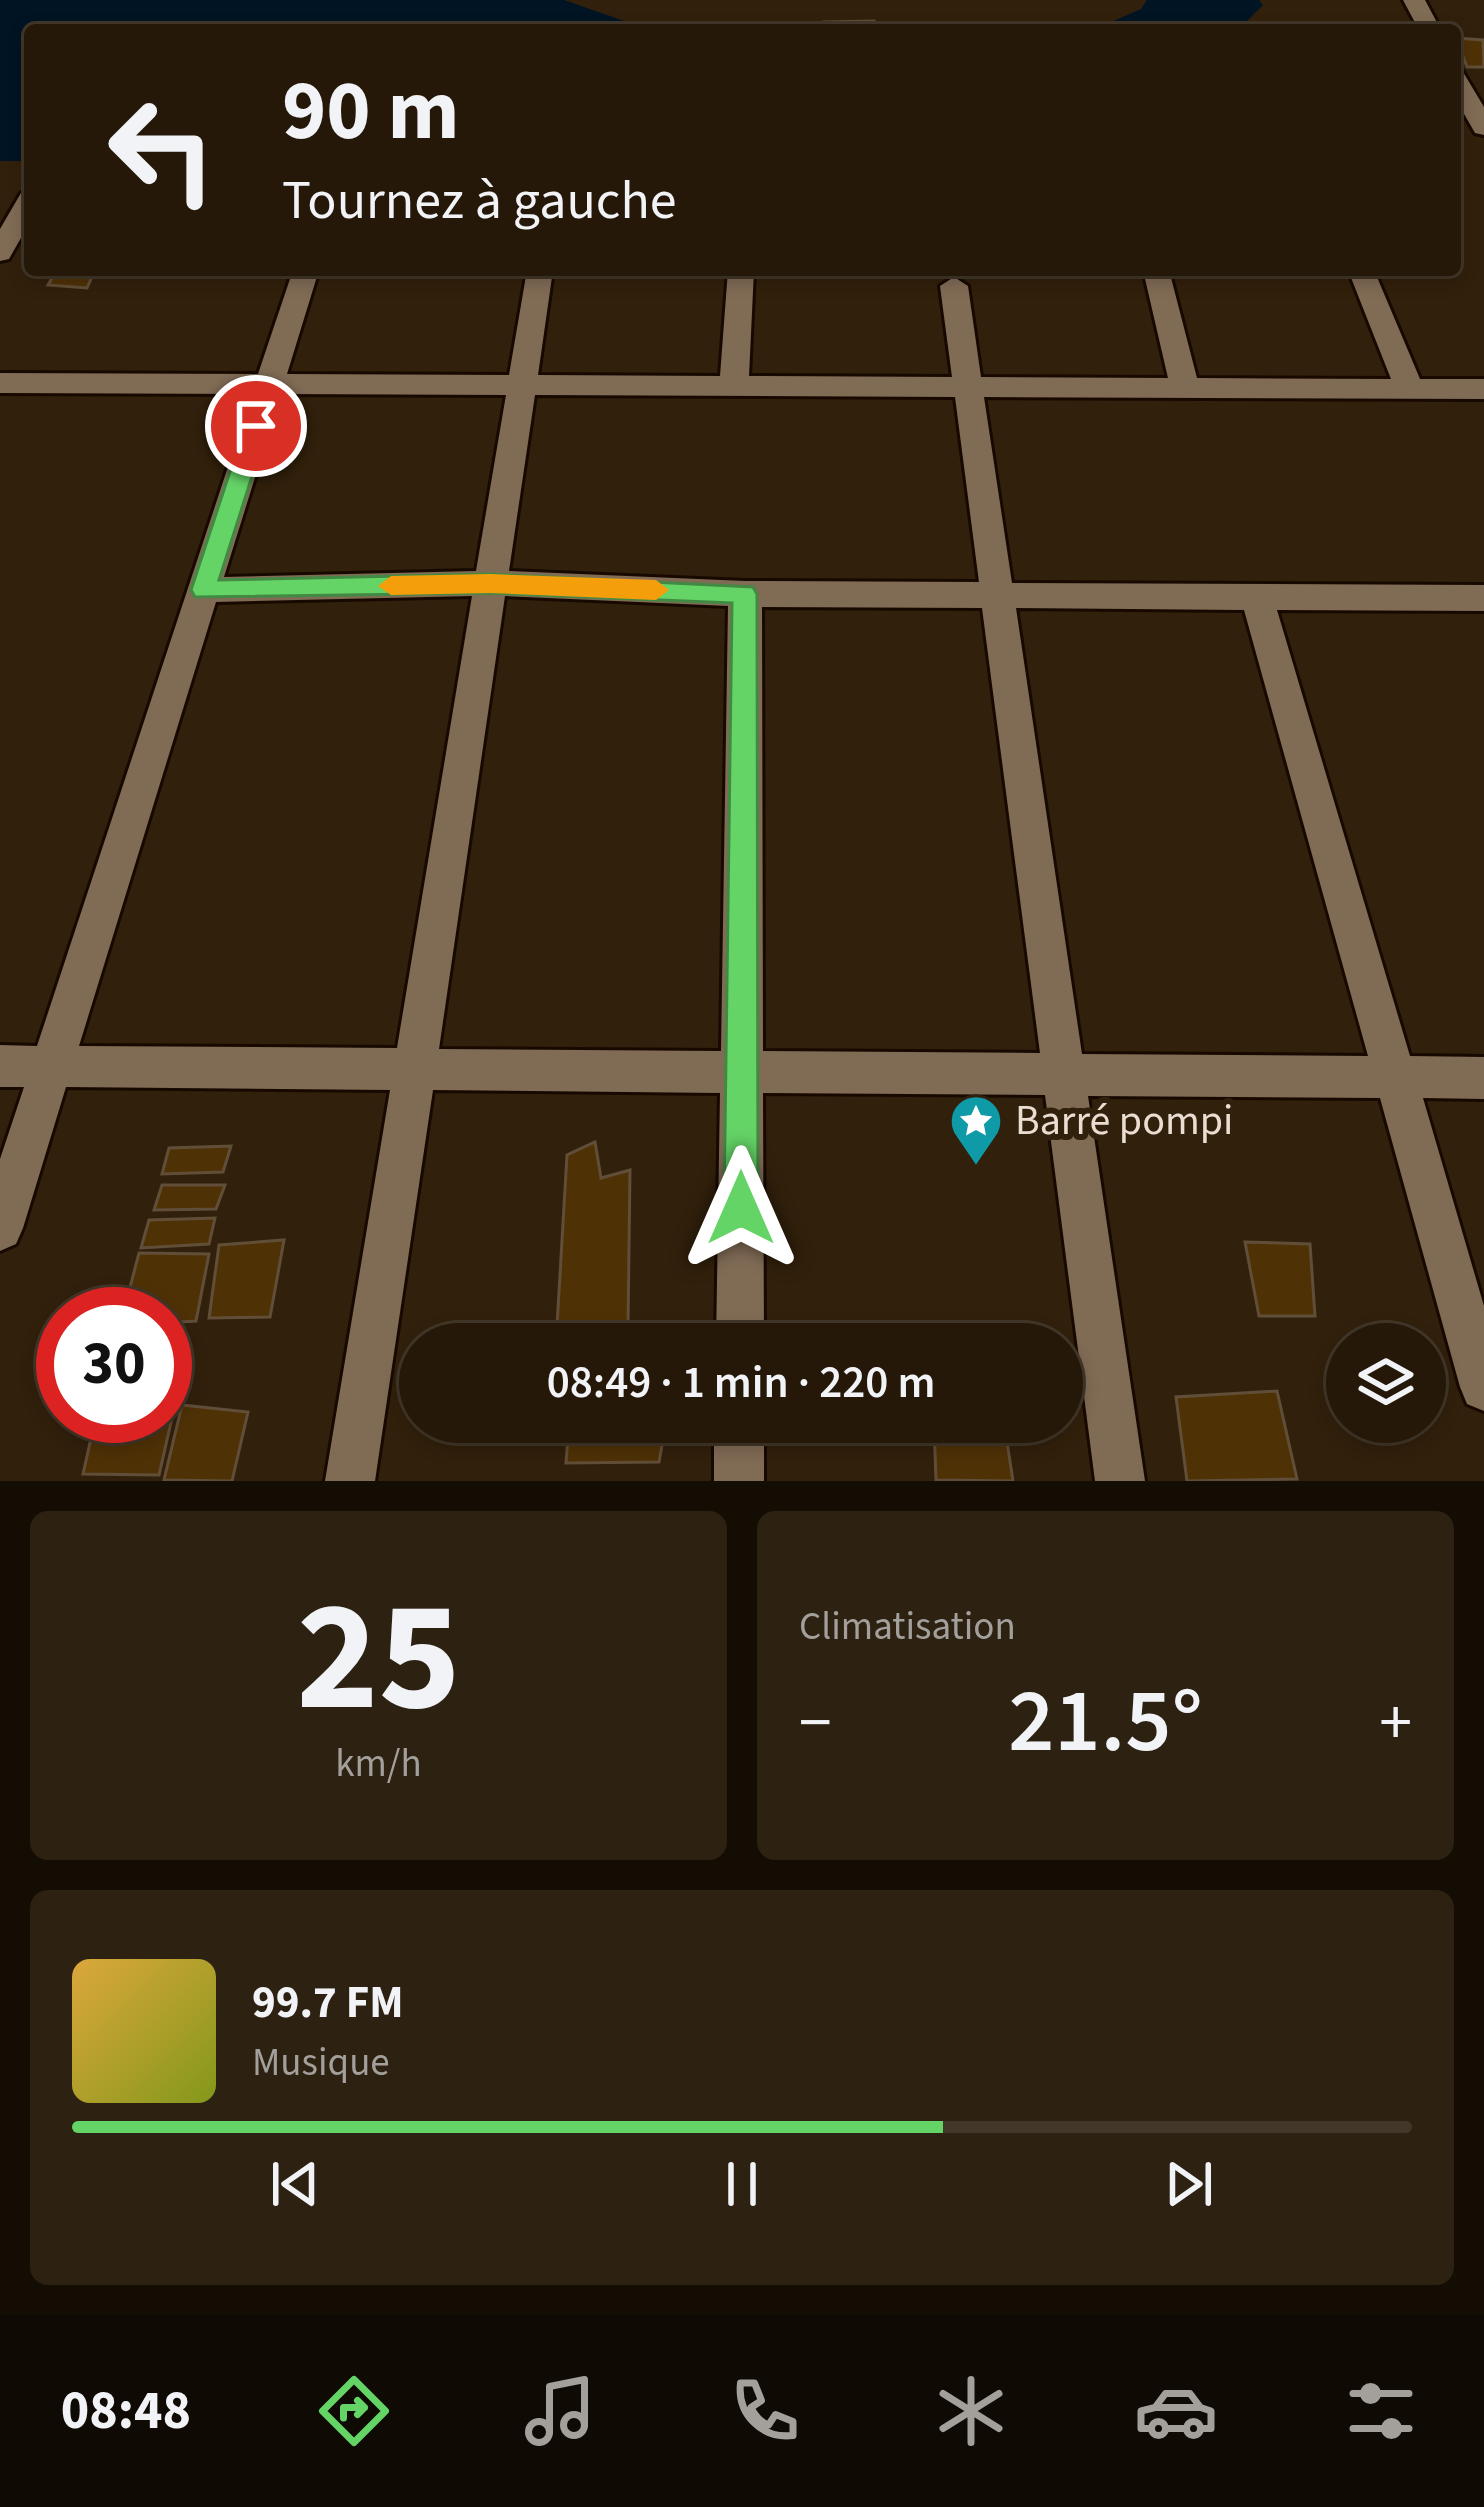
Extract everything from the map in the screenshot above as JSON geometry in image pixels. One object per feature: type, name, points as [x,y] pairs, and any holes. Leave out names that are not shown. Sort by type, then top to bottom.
[{"type":"street","points":[[1465,94],[1484,128]]},
{"type":"street","points":[[0,253],[24,209]]},
{"type":"street","points":[[0,1228],[304,276]]},
{"type":"street","points":[[350,1481],[539,276]]},
{"type":"street","points":[[734,386],[741,276]]},
{"type":"street","points":[[1157,276],[1185,388]]},
{"type":"street","points":[[1363,276],[1410,389]]},
{"type":"street","points":[[954,286],[1120,1481]]},
{"type":"street","points":[[0,383],[1484,389]]},
{"type":"street","points":[[204,590],[490,583],[745,594],[1484,598]]},
{"type":"street","points":[[740,1323],[745,594]]},
{"type":"street","points":[[1257,597],[1484,1387]]},
{"type":"street","points":[[0,1066],[1484,1078]]},
{"type":"street","points":[[739,1481],[740,1443]]},
{"type":"water","points":[[0,0],[564,0],[633,24],[24,24],[24,161],[0,161]]},
{"type":"water","points":[[1147,0],[1259,0],[1263,5],[1244,24],[1107,24],[1141,9]]},
{"type":"building","points":[[874,21],[874,24],[824,24]]},
{"type":"building","points":[[1461,38],[1483,40],[1484,67],[1467,67]]},
{"type":"building","points":[[53,276],[92,276],[87,288],[48,285]]},
{"type":"building","points":[[595,1142],[601,1178],[630,1170],[628,1323],[557,1323],[567,1155]]},
{"type":"building","points":[[231,1146],[223,1172],[162,1174],[169,1148]]},
{"type":"building","points":[[162,1185],[225,1185],[216,1209],[154,1210]]},
{"type":"building","points":[[215,1218],[209,1244],[141,1248],[149,1220]]},
{"type":"building","points":[[284,1240],[270,1317],[209,1318],[219,1245]]},
{"type":"building","points":[[1245,1242],[1310,1244],[1315,1316],[1259,1316]]},
{"type":"building","points":[[139,1253],[209,1254],[196,1321],[192,1321],[192,1287],[130,1287]]},
{"type":"building","points":[[1277,1391],[1297,1479],[1187,1481],[1176,1397]]},
{"type":"building","points":[[192,1406],[248,1412],[232,1481],[164,1480],[173,1443],[192,1443]]},
{"type":"building","points":[[90,1443],[166,1443],[159,1475],[83,1474]]},
{"type":"building","points":[[567,1443],[662,1443],[659,1462],[566,1463]]},
{"type":"building","points":[[935,1443],[1007,1443],[1013,1481],[936,1480]]},
{"type":"slow traffic","points":[[391,586],[490,583],[656,590]]},
{"type":"place","name":"Barré pompi","points":[[976,1167]]},
{"type":"route","points":[[256,426],[204,590],[490,583],[745,594],[741,1208]]}]
